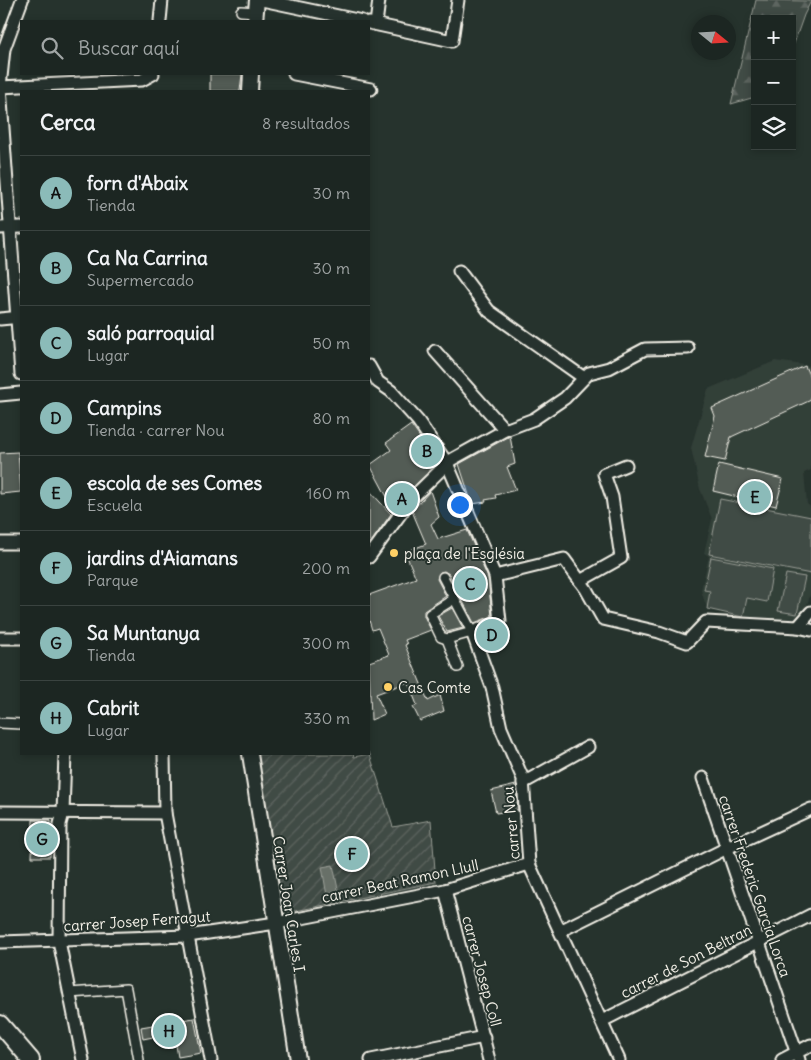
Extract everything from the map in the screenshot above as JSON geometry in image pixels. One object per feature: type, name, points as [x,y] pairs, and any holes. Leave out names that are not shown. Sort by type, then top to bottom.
[{"type":"main road","points":[[0,1024],[31,1060]]},
{"type":"street","points":[[20,346],[0,87],[4,49],[22,0]]},
{"type":"street","points":[[160,20],[162,0]]},
{"type":"street","points":[[379,0],[372,23],[452,40],[458,0]]},
{"type":"street","points":[[241,11],[258,8],[310,5],[359,20]]},
{"type":"street","points":[[0,87],[142,80],[151,75]]},
{"type":"street","points":[[250,90],[251,75]]},
{"type":"street","points":[[299,75],[370,89]]},
{"type":"street","points":[[459,271],[489,311],[584,378]]},
{"type":"street","points":[[0,319],[19,317]]},
{"type":"street","points":[[370,556],[412,498],[447,463],[505,430],[534,419],[565,398],[589,373],[609,368],[645,349],[688,348]]},
{"type":"street","points":[[435,352],[505,430]]},
{"type":"street","points":[[370,368],[378,382],[391,391],[418,421],[447,463],[495,576],[500,621],[447,639]]},
{"type":"street","points":[[0,395],[20,393]]},
{"type":"street","points":[[580,581],[621,558],[612,497],[604,474],[626,465]]},
{"type":"street","points":[[0,543],[20,543]]},
{"type":"street","points":[[495,576],[564,559],[603,618],[659,632],[687,642],[706,622],[798,627],[811,630]]},
{"type":"street","points":[[442,577],[472,632]]},
{"type":"street","points":[[454,599],[430,614],[441,636],[447,639],[458,667]]},
{"type":"street","points":[[798,627],[811,612]]},
{"type":"street","name":"carrer Nou","points":[[472,632],[492,687],[501,728],[523,783],[529,864],[619,1060]]},
{"type":"street","points":[[0,638],[20,638]]},
{"type":"street","points":[[0,723],[20,724]]},
{"type":"street","points":[[523,783],[588,747]]},
{"type":"street","points":[[65,755],[63,813],[60,824],[59,941],[83,1060]]},
{"type":"street","points":[[164,755],[165,813],[211,1060]]},
{"type":"street","name":"Carrer Joan Carles I","points":[[250,755],[298,1060]]},
{"type":"street","name":"carrer Frederic García Lorca","points":[[703,778],[798,1056]]},
{"type":"street","points":[[560,931],[727,848],[811,810]]},
{"type":"street","points":[[0,812],[165,813]]},
{"type":"street","name":"carrer Beat Ramon Llull","points":[[276,923],[445,890],[529,864]]},
{"type":"street","name":"carrer Josep Coll","points":[[445,890],[489,1060]]},
{"type":"street","name":"carrer de Son Beltran","points":[[602,1021],[811,915]]},
{"type":"street","name":"carrer Josep Ferragut","points":[[0,942],[188,936],[276,923]]},
{"type":"street","points":[[69,993],[126,989],[139,1060]]},
{"type":"street","points":[[371,1060],[484,1037]]},
{"type":"street","points":[[782,1060],[798,1056],[811,1045]]},
{"type":"shaded area","points":[[775,361],[811,366],[811,470],[804,473],[807,504],[811,507],[811,593],[802,619],[743,617],[707,609],[701,590],[709,556],[704,553],[712,519],[700,489],[691,448],[708,389]]},
{"type":"shaded area","points":[[333,865],[339,894],[327,896],[322,867]]},
{"type":"green space","points":[[756,0],[811,1],[796,38],[796,15],[752,15]]},
{"type":"green space","points":[[751,21],[751,98],[731,104]]},
{"type":"green space","points":[[720,499],[811,517],[811,574],[709,554]]},
{"type":"green space","points":[[711,557],[773,569],[767,602],[747,598],[743,617],[707,609],[710,591],[704,590]]},
{"type":"green space","points":[[786,574],[805,577],[797,614],[778,611]]},
{"type":"green space","points":[[258,755],[353,755],[354,757],[370,755],[393,827],[431,820],[436,882],[281,914],[259,788]]},
{"type":"building","points":[[210,75],[242,75],[240,90],[210,90]]},
{"type":"building","points":[[805,366],[811,380],[811,400],[731,437],[725,461],[705,457],[715,416],[712,408]]},
{"type":"building","points":[[411,425],[438,463],[407,493],[394,510],[370,465],[391,450],[386,443]]},
{"type":"building","points":[[510,436],[515,464],[507,467],[516,490],[495,495],[496,498],[485,500],[486,502],[472,504],[459,464]]},
{"type":"building","points":[[18,452],[20,492],[0,494],[0,453]]},
{"type":"building","points":[[719,464],[783,479],[776,506],[713,491]]},
{"type":"building","points":[[370,491],[391,514],[370,544]]},
{"type":"building","points":[[430,491],[439,517],[431,524],[438,539],[467,530],[488,578],[492,616],[474,623],[449,574],[444,571],[440,572],[437,579],[446,596],[424,611],[424,616],[431,630],[405,640],[407,644],[405,645],[428,701],[440,695],[444,711],[420,721],[413,707],[417,705],[408,682],[376,694],[385,714],[371,720],[370,662],[389,655],[378,628],[372,630],[370,623],[370,595],[416,578],[405,552],[426,544],[412,511]]},
{"type":"building","points":[[452,608],[463,628],[447,632],[438,616]]},
{"type":"building","points":[[516,785],[518,810],[496,813],[491,791]]},
{"type":"building","points":[[33,820],[51,821],[50,857],[32,857]]},
{"type":"building","points":[[194,1018],[201,1053],[178,1057],[175,1039],[159,1042],[158,1036],[143,1039],[141,1027]]},
{"type":"place","name":"Ca Na Carrina","points":[[427,451]]},
{"type":"place","name":"escola de ses Comes","points":[[755,497]]},
{"type":"place","name":"forn d'Abaix","points":[[402,499]]},
{"type":"place","name":"plaça de l'Església","points":[[394,553]]},
{"type":"place","name":"saló parroquial","points":[[470,584]]},
{"type":"place","name":"Campins","points":[[492,635]]},
{"type":"place","name":"Cas Comte","points":[[388,687]]},
{"type":"place","name":"Sa Muntanya","points":[[42,839]]},
{"type":"place","name":"jardins d'Aiamans","points":[[352,854]]},
{"type":"place","name":"Cabrit","points":[[169,1031]]}]
